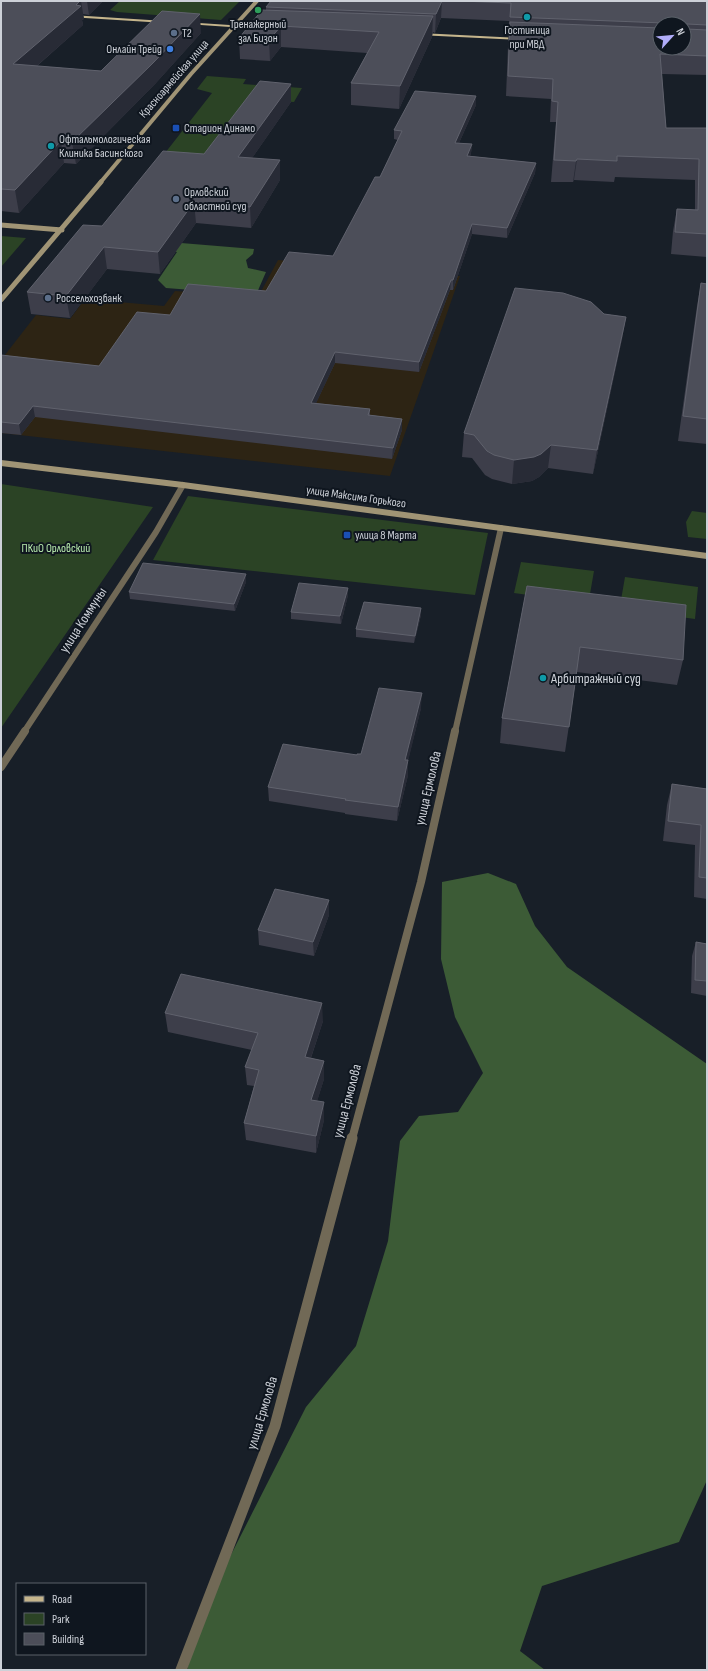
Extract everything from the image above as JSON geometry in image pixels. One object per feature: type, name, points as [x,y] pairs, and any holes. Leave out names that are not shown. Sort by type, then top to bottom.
[{"type":"main road","points":[[63,15],[171,22]]},
{"type":"main road","points":[[179,23],[264,28]]},
{"type":"main road","points":[[413,34],[526,39]]},
{"type":"street","name":"Красноармейская улица","points":[[1,300],[62,230],[233,26],[257,1]]},
{"type":"street","points":[[1,225],[62,230]]},
{"type":"street","name":"улица Максима Горького","points":[[1,463],[184,485],[707,556]]},
{"type":"street","name":"улица Коммуны","points":[[1,767],[156,532],[184,485]]},
{"type":"street","name":"улица Ермолова","points":[[181,1670],[275,1426],[421,882],[500,528]]},
{"type":"shaded area","points":[[278,260],[460,276],[390,476],[1,433],[1,360],[36,315],[70,319],[85,299],[164,306],[175,291],[258,297]]},
{"type":"green space","points":[[120,1],[240,1],[221,20],[117,12],[110,10]]},
{"type":"green space","points":[[207,76],[246,79],[243,84],[302,88],[294,102],[260,100],[210,167],[158,162],[212,93],[197,89]]},
{"type":"green space","points":[[1,236],[26,238],[1,267]]},
{"type":"green space","points":[[96,236],[254,249],[253,254],[246,260],[248,268],[266,272],[256,295],[166,288],[158,280],[177,252],[90,244]]},
{"type":"green space","name":"ПКиО Орловский","points":[[1,484],[153,507],[1,728]]},
{"type":"green space","points":[[188,496],[488,533],[475,595],[153,560]]},
{"type":"green space","points":[[692,511],[707,513],[707,539],[688,537],[686,522]]},
{"type":"green space","points":[[521,562],[594,571],[590,594],[564,600],[514,593]]},
{"type":"green space","points":[[625,577],[698,587],[695,619],[644,612],[621,600]]},
{"type":"green space","points":[[488,873],[516,884],[535,926],[567,967],[707,1064],[707,1480],[679,1542],[542,1586],[520,1651],[545,1670],[187,1670],[203,1610],[306,1407],[356,1346],[388,1241],[400,1141],[419,1116],[458,1112],[483,1073],[455,1017],[441,959],[442,882]]},
{"type":"building","points":[[1,1],[80,1],[76,5],[81,6],[13,64],[101,71],[162,11],[200,14],[153,63],[72,142],[61,141],[15,190],[1,189]]},
{"type":"building","points":[[271,1],[442,1],[436,14],[266,7]]},
{"type":"building","points":[[460,1],[707,1],[707,25],[692,24],[692,16],[652,16],[652,23],[510,17],[511,3]]},
{"type":"building","points":[[262,10],[433,16],[400,86],[351,83],[379,32],[281,26],[269,40],[239,38]]},
{"type":"building","points":[[510,22],[652,28],[652,56],[660,56],[666,128],[707,128],[707,234],[675,232],[677,209],[698,210],[699,159],[617,156],[617,161],[577,159],[576,161],[554,160],[558,102],[552,101],[553,79],[508,76]]},
{"type":"building","points":[[692,29],[707,30],[707,56],[692,55]]},
{"type":"building","points":[[260,81],[291,84],[238,157],[280,160],[250,207],[194,202],[158,252],[104,247],[66,296],[27,292],[83,225],[102,226],[163,151],[204,154]]},
{"type":"building","points":[[415,91],[476,96],[455,143],[472,144],[467,156],[536,163],[507,228],[472,224],[453,280],[451,280],[419,362],[335,352],[311,403],[370,409],[368,415],[402,419],[393,448],[33,406],[19,424],[1,422],[1,355],[99,366],[137,312],[170,315],[188,284],[266,291],[289,252],[333,256],[375,177],[380,177],[402,131],[394,130]]},
{"type":"building","points":[[701,283],[707,284],[707,419],[683,416]]},
{"type":"building","points":[[515,288],[563,293],[591,302],[604,314],[626,317],[597,450],[551,445],[541,454],[534,457],[514,460],[494,455],[487,451],[474,435],[464,433]]},
{"type":"building","points":[[143,563],[246,574],[234,604],[129,592]]},
{"type":"building","points":[[299,583],[348,588],[340,616],[291,612]]},
{"type":"building","name":"Арбитражный суд","points":[[527,586],[686,605],[683,660],[580,647],[569,727],[502,718]]},
{"type":"building","points":[[364,602],[421,608],[415,636],[356,629]]},
{"type":"building","points":[[379,688],[422,693],[405,760],[408,760],[398,807],[268,787],[283,744],[357,755],[361,754]]},
{"type":"building","points":[[672,784],[707,789],[707,878],[699,877],[701,825],[668,821]]},
{"type":"building","points":[[275,889],[329,900],[313,942],[258,930]]},
{"type":"building","points":[[696,942],[707,944],[707,981],[695,980]]},
{"type":"building","points":[[181,974],[322,1003],[305,1057],[324,1061],[311,1100],[324,1102],[316,1136],[244,1123],[259,1070],[245,1067],[258,1033],[165,1013]]},
{"type":"place","name":"Тренажерный зал Бизон","points":[[258,10]]},
{"type":"place","name":"Гостиница при МВД","points":[[527,17]]},
{"type":"place","name":"T2","points":[[174,33]]},
{"type":"place","name":"Онлайн Трейд","points":[[170,49]]},
{"type":"place","name":"Стадион Динамо","points":[[176,128]]},
{"type":"place","name":"Офтальмологическая Клиника Басинского","points":[[51,146]]},
{"type":"place","name":"Орловский областной суд","points":[[176,199]]},
{"type":"place","name":"Россельхозбанк","points":[[48,298]]},
{"type":"place","name":"улица 8 Марта","points":[[347,535]]},
{"type":"place","name":"Арбитражный суд","points":[[543,678]]}]
